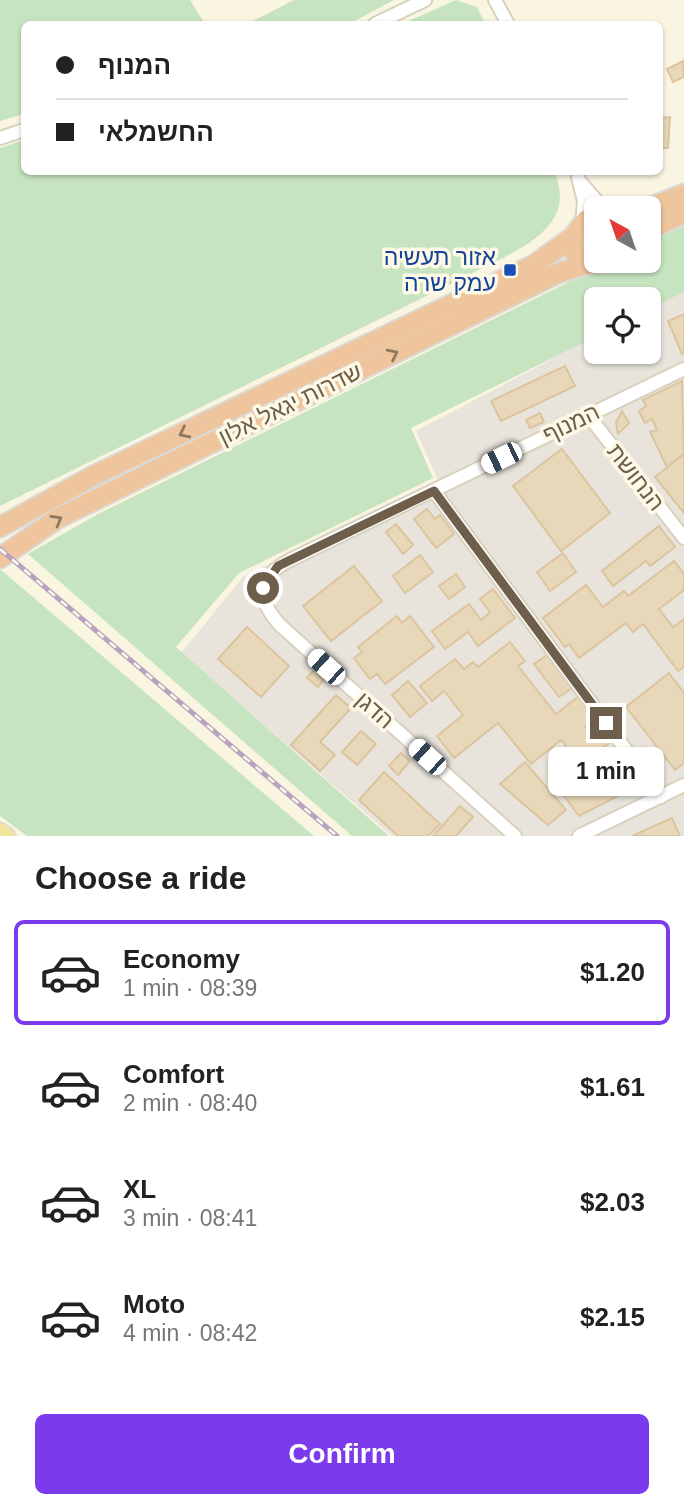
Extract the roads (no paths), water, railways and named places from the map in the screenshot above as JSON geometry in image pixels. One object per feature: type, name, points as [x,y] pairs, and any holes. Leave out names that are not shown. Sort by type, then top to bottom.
[{"type":"highway","points":[[662,203],[684,194]]},
{"type":"highway","points":[[662,224],[684,213]]},
{"type":"highway","points":[[584,226],[575,253],[584,263]]},
{"type":"highway","name":"שדרות יגאל אלון","points":[[0,527],[69,487],[524,270],[548,257],[584,226]]},
{"type":"highway","name":"שדרות יגאל אלון","points":[[0,558],[80,508],[558,273],[584,265]]},
{"type":"main road","points":[[0,831],[7,836]]},
{"type":"street","points":[[381,21],[425,0]]},
{"type":"street","points":[[495,0],[506,21]]},
{"type":"street","points":[[501,0],[506,21]]},
{"type":"street","points":[[0,138],[21,131]]},
{"type":"street","points":[[577,175],[584,201]]},
{"type":"street","points":[[578,175],[594,196]]},
{"type":"street","name":"המנוף","points":[[268,612],[263,600],[263,588],[278,566],[684,369]]},
{"type":"street","name":"הנחושת","points":[[588,415],[684,538]]},
{"type":"street","points":[[434,491],[661,797]]},
{"type":"street","name":"הדגן","points":[[268,612],[515,836]]},
{"type":"street","points":[[579,836],[684,785]]},
{"type":"railway","points":[[0,549],[337,836]]},
{"type":"place","name":"אזור תעשיה עמק שרה","points":[[510,270]]}]
